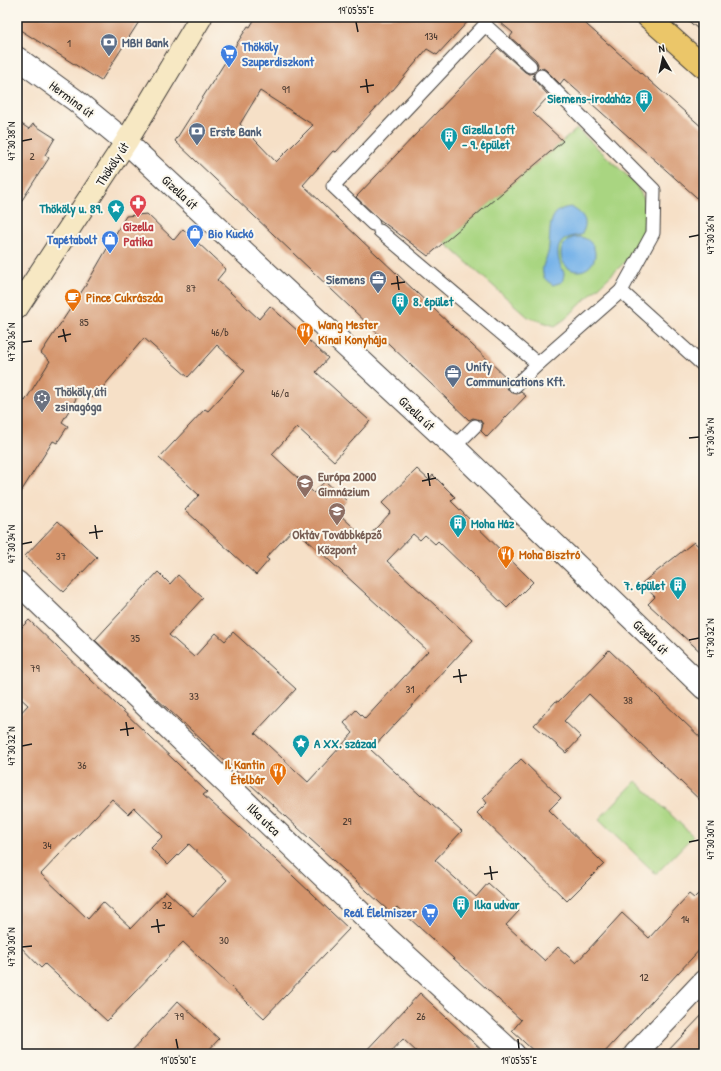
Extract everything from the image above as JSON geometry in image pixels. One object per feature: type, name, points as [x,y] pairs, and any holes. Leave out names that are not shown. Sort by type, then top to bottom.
[{"type":"main road","name":"Thököly út","points":[[17,308],[126,142],[201,17]]},
{"type":"main road","points":[[648,17],[704,67]]},
{"type":"street","name":"Hermina út","points":[[17,58],[75,100],[126,142]]},
{"type":"street","name":"Gizella út","points":[[126,142],[454,447],[704,688]]},
{"type":"street","name":"Ilka utca","points":[[17,582],[379,930],[514,1054]]},
{"type":"street","points":[[635,1054],[704,981]]},
{"type":"lane","points":[[530,66],[485,25],[334,186],[376,228],[538,364]]},
{"type":"lane","points":[[515,386],[621,291],[653,233],[654,190],[541,76]]},
{"type":"lane","points":[[621,291],[704,366]]},
{"type":"lane","points":[[454,447],[475,426]]},
{"type":"green space","points":[[577,129],[635,183],[648,206],[642,238],[625,262],[565,319],[555,326],[528,317],[444,242]]},
{"type":"green space","points":[[636,781],[693,836],[656,874],[599,819]]},
{"type":"water","points":[[571,207],[582,215],[585,226],[581,235],[564,240],[561,243],[558,251],[558,257],[564,275],[562,282],[553,285],[544,278],[543,271],[543,266],[548,253],[551,224],[557,212]]},
{"type":"water","points":[[578,237],[590,242],[595,254],[590,266],[578,271],[566,266],[561,254],[566,242]]},
{"type":"building","points":[[17,17],[142,17],[101,81],[17,28]]},
{"type":"building","points":[[256,17],[472,17],[437,55],[427,49],[393,90],[336,152],[333,151],[303,185],[509,380],[507,388],[510,392],[517,394],[521,392],[526,396],[487,437],[481,431],[483,424],[480,420],[473,418],[469,420],[175,141],[248,26],[250,27]],"holes":[[[260,91],[313,125],[276,162],[240,124]]]},
{"type":"building","name":"Siemens-irodaház","points":[[494,17],[578,17],[704,129],[704,204],[564,79],[560,84],[543,68],[537,69],[538,64],[536,60],[510,37],[513,33]]},
{"type":"building","name":"Gizella Loft - 9. épület","points":[[498,48],[525,72],[529,74],[534,73],[533,78],[549,96],[533,113],[563,141],[428,256],[379,219],[356,197]]},
{"type":"building","points":[[17,121],[29,129],[33,124],[55,138],[45,155],[49,158],[17,208]]},
{"type":"building","points":[[147,214],[174,240],[183,229],[226,269],[217,280],[259,319],[270,306],[328,358],[316,372],[370,421],[334,461],[297,427],[272,454],[314,493],[325,481],[347,501],[337,512],[366,539],[391,512],[382,503],[417,469],[429,480],[433,475],[455,497],[451,501],[533,582],[507,608],[438,541],[435,544],[425,535],[420,540],[413,534],[387,561],[473,640],[371,750],[462,831],[435,860],[476,897],[488,883],[519,911],[506,925],[545,961],[558,947],[576,963],[622,913],[649,938],[689,894],[694,898],[704,888],[704,945],[603,1054],[537,1054],[512,1031],[521,1020],[397,907],[391,913],[145,688],[95,640],[158,572],[170,584],[178,575],[203,598],[169,635],[194,657],[216,633],[225,641],[233,632],[296,689],[255,733],[308,782],[353,733],[344,723],[356,710],[365,719],[428,651],[294,528],[266,558],[269,560],[256,575],[185,510],[199,495],[159,458],[205,409],[208,411],[245,371],[217,345],[188,377],[144,338],[104,386],[92,398],[82,389],[62,422],[68,426],[57,443],[53,441],[17,498],[17,396],[25,401],[50,361],[41,353],[86,285],[126,216]]},
{"type":"building","points":[[58,521],[97,557],[64,592],[25,556]]},
{"type":"building","name":"7. épület","points":[[694,542],[704,551],[704,655],[648,604],[655,597],[642,583]]},
{"type":"building","points":[[29,620],[207,792],[203,795],[275,859],[349,929],[264,1018],[183,942],[107,1021],[45,964],[41,968],[17,943],[17,717],[28,705],[17,695],[17,632]],"holes":[[[112,799],[128,814],[134,808],[163,836],[151,848],[168,865],[189,844],[227,880],[193,916],[166,891],[131,928],[103,902],[88,919],[41,874]]]},
{"type":"building","points":[[609,650],[704,741],[704,804],[589,694],[564,721],[581,737],[566,753],[534,725],[556,701],[558,702]]},
{"type":"building","points":[[521,759],[561,798],[549,810],[604,864],[567,901],[477,813],[487,803],[483,798]]},
{"type":"building","points":[[420,993],[486,1054],[419,1054],[403,1039],[389,1054],[363,1054]]},
{"type":"building","points":[[178,1001],[219,1039],[205,1054],[129,1054]]},
{"type":"building","points":[[704,1013],[704,1054],[665,1054]]},
{"type":"tram line","points":[[684,17],[704,34]]},
{"type":"place","name":"MBH Bank","points":[[109,57]]},
{"type":"place","name":"Thököly Szuperdiszkont","points":[[229,68]]},
{"type":"place","name":"Siemens-irodaház","points":[[644,113]]},
{"type":"place","name":"Erste Bank","points":[[197,146]]},
{"type":"place","name":"Gizella Loft - 9. épület","points":[[449,151]]},
{"type":"place","name":"Gizella Patika","points":[[138,218]]},
{"type":"place","name":"Thököly u. 89.","points":[[116,223]]},
{"type":"place","name":"Bio Kuckó","points":[[195,248]]},
{"type":"place","name":"Tapétabolt","points":[[110,254]]},
{"type":"place","name":"Siemens","points":[[378,294]]},
{"type":"place","name":"Pince Cukrászda","points":[[73,312]]},
{"type":"place","name":"8. épület","points":[[400,316]]},
{"type":"place","name":"Wang Mester Kínai Konyhája","points":[[305,346]]},
{"type":"place","name":"Unify Communications Kft.","points":[[453,388]]},
{"type":"place","name":"Thököly úti zsinagóga","points":[[42,413]]},
{"type":"place","name":"Európa 2000 Gimnázium","points":[[305,498]]},
{"type":"place","name":"Oktáv Továbbképző Központ","points":[[337,526]]},
{"type":"place","name":"Moha Ház","points":[[458,538]]},
{"type":"place","name":"Moha Bisztró","points":[[506,569]]},
{"type":"place","name":"7. épület","points":[[678,600]]},
{"type":"place","name":"A XX. század","points":[[301,758]]},
{"type":"place","name":"Il Kantin Ételbár","points":[[278,786]]},
{"type":"place","name":"Ilka udvar","points":[[461,919]]},
{"type":"place","name":"Reál Élelmiszer","points":[[430,927]]}]
